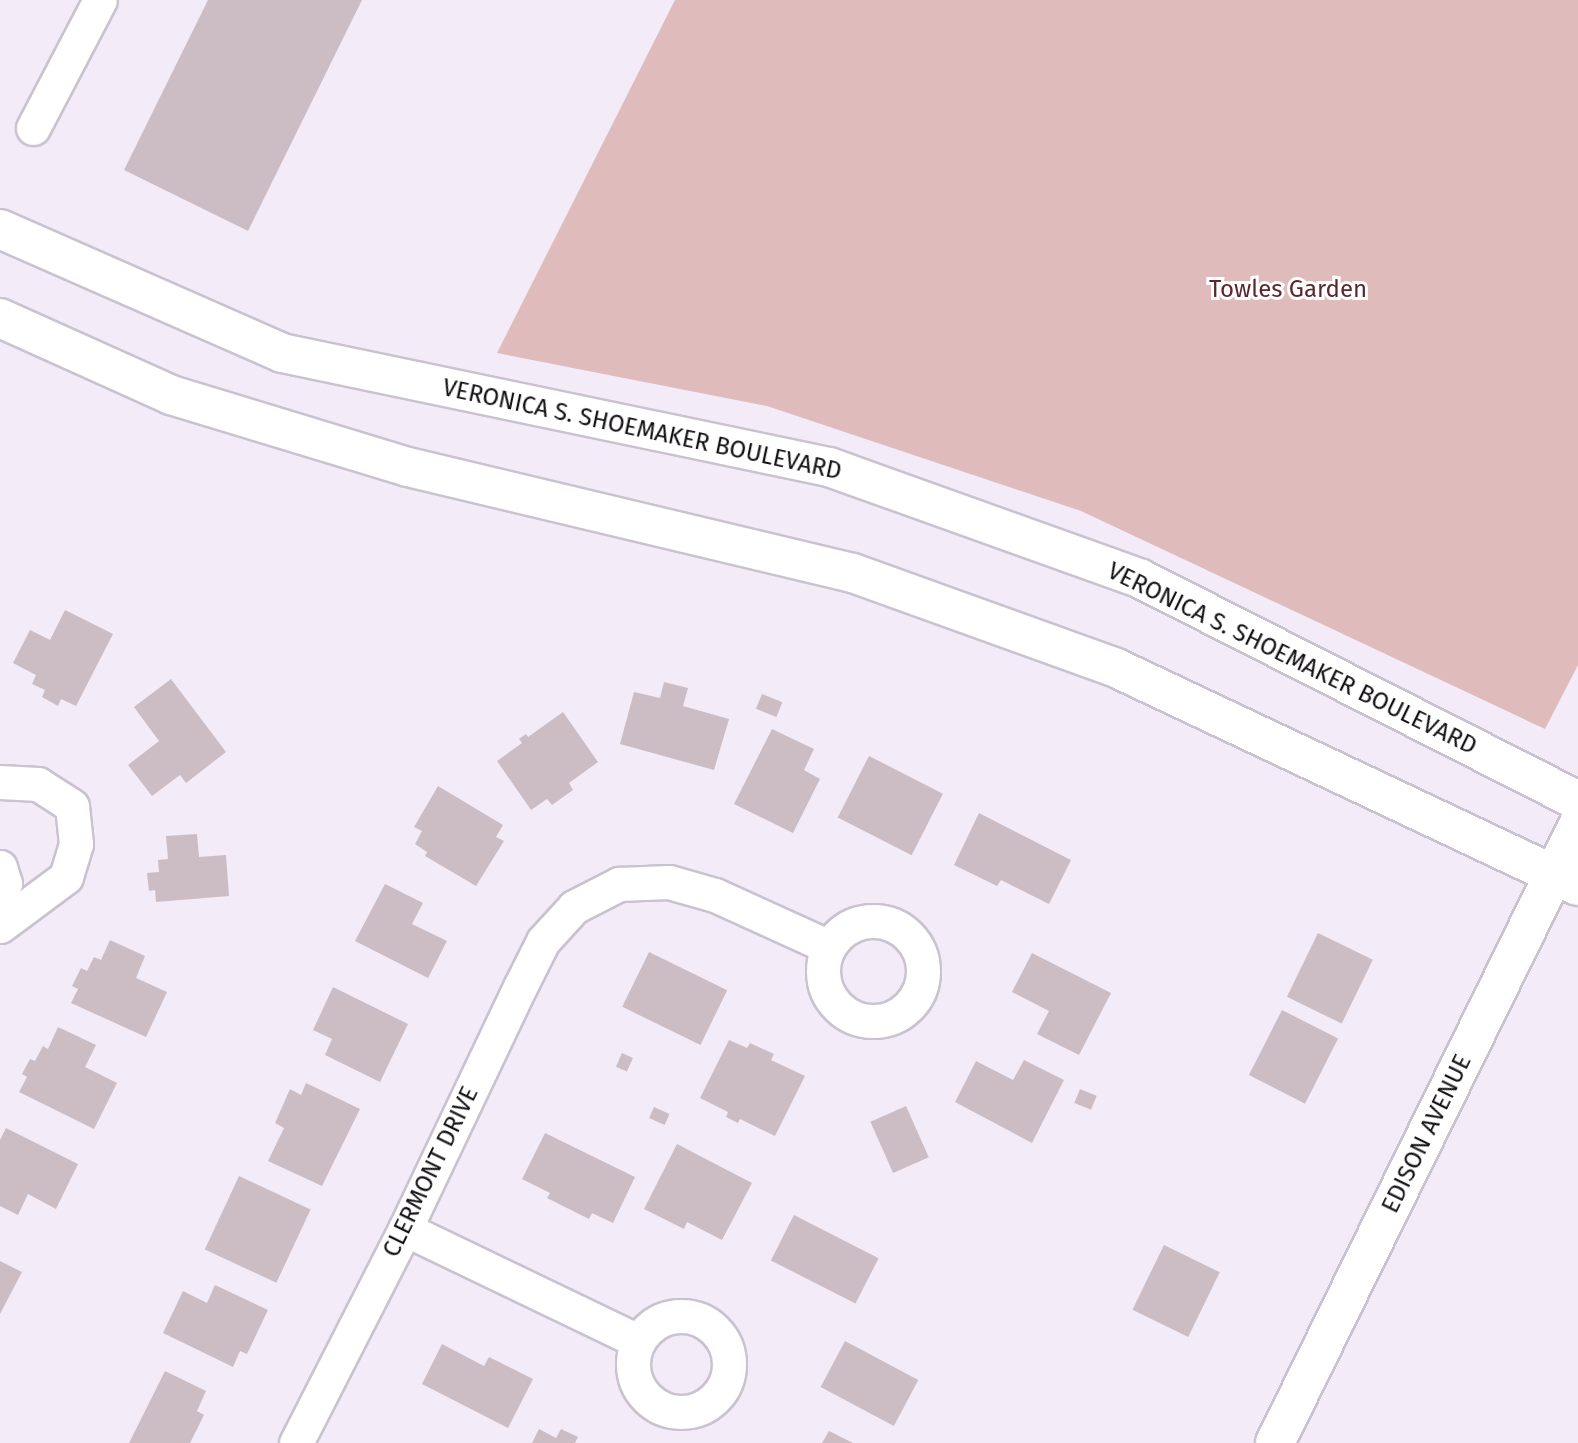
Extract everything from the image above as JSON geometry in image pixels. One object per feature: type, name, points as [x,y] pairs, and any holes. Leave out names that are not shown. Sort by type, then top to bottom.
[{"type":"street","points":[[33,128],[100,0]]},
{"type":"street","name":"VERONICA S. SHOEMAKER BOULEVARD","points":[[0,229],[282,353],[829,467],[1141,579],[1578,801]]},
{"type":"street","points":[[0,318],[171,395],[382,459],[866,578],[1114,667],[1566,880]]},
{"type":"street","points":[[0,782],[38,784],[72,806],[76,844],[66,877],[0,926]]},
{"type":"street","name":"EDISON AVENUE","points":[[1275,1443],[1566,880],[1578,825]]},
{"type":"street","points":[[0,867],[5,883],[0,900]]},
{"type":"street","name":"CLERMONT DRIVE","points":[[296,1443],[405,1229],[543,941],[574,907],[619,884],[669,882],[715,895],[829,947]]},
{"type":"street","points":[[405,1229],[638,1341]]},
{"type":"green space","name":"Towles Garden","points":[[675,0],[1578,0],[1578,665],[1545,729],[1081,511],[767,406],[497,353]]},
{"type":"building","points":[[208,0],[362,0],[248,231],[124,170]]},
{"type":"building","points":[[65,610],[113,634],[76,706],[61,699],[58,706],[42,697],[45,690],[32,684],[36,675],[13,663],[30,630],[50,640]]},
{"type":"building","points":[[171,679],[226,752],[186,783],[180,775],[152,796],[128,765],[159,741],[134,707]]},
{"type":"building","points":[[664,682],[688,688],[683,706],[729,719],[714,770],[620,744],[634,692],[660,698]]},
{"type":"building","points":[[762,694],[782,702],[776,717],[756,709]]},
{"type":"building","points":[[563,712],[598,762],[569,783],[573,790],[552,805],[547,799],[531,810],[497,761],[522,743],[519,739],[526,734],[528,737]]},
{"type":"building","points":[[772,729],[814,749],[804,770],[820,779],[793,833],[734,804]]},
{"type":"building","points":[[869,756],[943,794],[912,855],[838,817]]},
{"type":"building","points":[[438,786],[503,825],[496,837],[504,841],[476,886],[425,856],[427,852],[415,844],[422,831],[414,827]]},
{"type":"building","points":[[979,813],[1071,860],[1049,904],[1001,880],[997,886],[954,865]]},
{"type":"building","points":[[197,834],[199,857],[226,855],[229,896],[156,902],[155,890],[149,891],[147,873],[159,872],[158,860],[168,859],[166,836]]},
{"type":"building","points":[[385,884],[423,903],[412,924],[447,941],[428,978],[355,941]]},
{"type":"building","points":[[1318,933],[1373,960],[1342,1024],[1287,997]]},
{"type":"building","points":[[110,940],[145,956],[136,978],[167,992],[146,1037],[71,1003],[78,989],[72,986],[81,968],[87,971],[94,957],[101,960]]},
{"type":"building","points":[[649,952],[727,990],[700,1045],[622,1007]]},
{"type":"building","points":[[1032,953],[1111,993],[1079,1055],[1037,1034],[1049,1011],[1012,992]]},
{"type":"building","points":[[333,987],[408,1024],[380,1082],[325,1055],[332,1039],[313,1030]]},
{"type":"building","points":[[1282,1010],[1338,1039],[1305,1104],[1249,1075]]},
{"type":"building","points":[[58,1027],[96,1045],[85,1067],[117,1083],[94,1129],[19,1092],[27,1077],[22,1074],[30,1059],[35,1061],[43,1046],[48,1049]]},
{"type":"building","points":[[729,1040],[747,1048],[750,1043],[774,1054],[771,1060],[805,1076],[775,1136],[740,1119],[738,1123],[726,1117],[728,1112],[700,1098]]},
{"type":"building","points":[[622,1053],[633,1058],[627,1072],[616,1067]]},
{"type":"building","points":[[1024,1060],[1064,1080],[1032,1143],[955,1102],[976,1061],[1013,1080]]},
{"type":"building","points":[[306,1083],[360,1109],[322,1186],[268,1161],[284,1128],[275,1123],[290,1089],[301,1095]]},
{"type":"building","points":[[1080,1089],[1097,1096],[1091,1110],[1074,1103]]},
{"type":"building","points":[[906,1106],[929,1157],[893,1173],[870,1122]]},
{"type":"building","points":[[654,1107],[670,1114],[665,1125],[649,1118]]},
{"type":"building","points":[[6,1128],[78,1164],[56,1209],[28,1194],[18,1215],[0,1206],[0,1140]]},
{"type":"building","points":[[545,1133],[635,1177],[613,1223],[592,1213],[589,1219],[547,1198],[550,1193],[522,1179]]},
{"type":"building","points":[[677,1144],[752,1183],[722,1240],[687,1222],[684,1229],[644,1209]]},
{"type":"building","points":[[239,1176],[311,1209],[276,1283],[205,1249]]},
{"type":"building","points":[[794,1215],[879,1258],[855,1304],[771,1260]]},
{"type":"building","points":[[1164,1245],[1220,1272],[1188,1337],[1132,1310]]},
{"type":"building","points":[[0,1261],[22,1272],[0,1314]]},
{"type":"building","points":[[215,1285],[268,1310],[247,1354],[240,1351],[233,1367],[163,1333],[183,1291],[207,1303]]},
{"type":"building","points":[[845,1341],[918,1380],[894,1426],[821,1387]]},
{"type":"building","points":[[442,1344],[484,1366],[489,1357],[533,1379],[508,1428],[422,1384]]},
{"type":"building","points":[[165,1371],[206,1391],[197,1411],[204,1415],[190,1443],[129,1443]]},
{"type":"building","points":[[539,1429],[556,1438],[561,1429],[578,1437],[575,1443],[532,1443]]},
{"type":"building","points":[[829,1431],[853,1443],[822,1443]]}]
